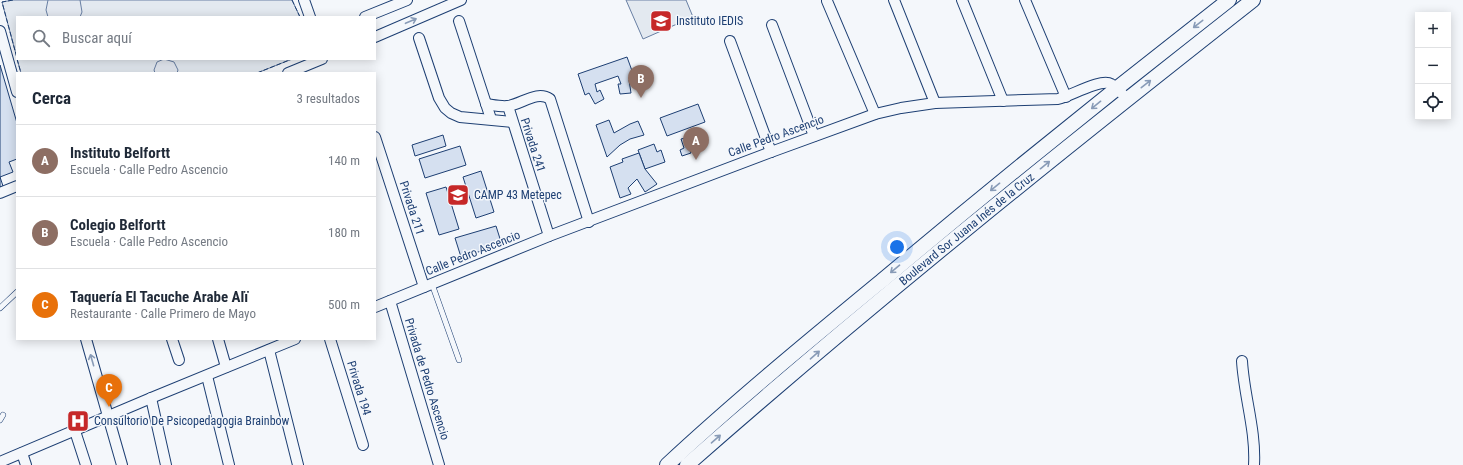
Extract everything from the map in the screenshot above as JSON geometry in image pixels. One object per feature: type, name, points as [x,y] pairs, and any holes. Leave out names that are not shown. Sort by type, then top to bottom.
[{"type":"main road","name":"Boulevard Sor Juana Inés de la Cruz","points":[[667,465],[709,426],[780,365],[1116,88],[1229,0]]},
{"type":"main road","name":"Boulevard Sor Juana Inés de la Cruz","points":[[687,465],[860,318],[1127,99],[1253,0]]},
{"type":"street","points":[[304,0],[310,16]]},
{"type":"street","points":[[367,16],[407,0]]},
{"type":"street","points":[[376,37],[461,0]]},
{"type":"street","points":[[894,0],[935,103]]},
{"type":"street","points":[[962,0],[1003,101]]},
{"type":"street","points":[[1025,0],[1066,98]]},
{"type":"street","points":[[826,1],[875,114]]},
{"type":"street","points":[[459,21],[491,120]]},
{"type":"street","points":[[772,24],[814,136]]},
{"type":"street","points":[[0,31],[16,88]]},
{"type":"street","points":[[419,38],[439,98],[445,108],[451,113],[460,117],[512,122]]},
{"type":"street","points":[[730,41],[771,152]]},
{"type":"street","points":[[290,72],[320,60]]},
{"type":"street","name":"Calle Pedro Ascencio","points":[[376,307],[549,236],[875,114],[901,108],[935,103],[1048,100],[1066,98],[1102,82],[1111,83],[1116,88]]},
{"type":"street","points":[[1116,88],[1127,99]]},
{"type":"street","points":[[486,104],[508,106],[539,96],[545,96],[550,100],[588,222]]},
{"type":"street","name":"Privada 241","points":[[508,106],[549,236]]},
{"type":"street","name":"Privada 211","points":[[376,140],[428,285]]},
{"type":"street","points":[[0,193],[16,186]]},
{"type":"street","name":"Privada de Pedro Ascencio","points":[[390,301],[439,465]]},
{"type":"street","points":[[86,340],[122,465]]},
{"type":"street","points":[[172,340],[179,360]]},
{"type":"street","points":[[218,340],[226,367]]},
{"type":"street","points":[[0,462],[293,340]]},
{"type":"street","name":"Privada 194","points":[[330,340],[363,445]]},
{"type":"street","points":[[269,350],[298,465]]},
{"type":"street","points":[[1242,361],[1243,378],[1254,441],[1254,465]]},
{"type":"street","points":[[208,376],[229,465]]},
{"type":"street","points":[[151,398],[166,465]]},
{"type":"street","points":[[75,431],[86,465]]},
{"type":"street","points":[[22,453],[26,465]]},
{"type":"lane","points":[[428,285],[459,360]]},
{"type":"lane","points":[[0,308],[16,293]]},
{"type":"shaded area","points":[[13,0],[292,0],[300,16],[16,16],[16,54],[2,2]]},
{"type":"shaded area","points":[[48,0],[80,0],[82,12],[80,16],[48,16],[46,10]]},
{"type":"shaded area","points":[[626,0],[686,0],[693,17],[643,39]]},
{"type":"shaded area","points":[[17,60],[290,60],[260,72],[21,72]]},
{"type":"shaded area","points":[[167,60],[174,62],[178,70],[177,72],[155,72],[157,62]]},
{"type":"building","points":[[627,57],[635,79],[629,80],[631,93],[620,94],[618,84],[621,84],[618,76],[595,84],[597,92],[600,90],[604,99],[595,104],[589,93],[585,95],[578,74]]},
{"type":"building","points":[[0,65],[16,120],[16,159],[9,162],[13,172],[0,177]]},
{"type":"building","points":[[698,104],[705,122],[667,136],[660,118]]},
{"type":"building","points":[[609,120],[614,133],[638,121],[644,135],[630,139],[620,145],[607,157],[596,125]]},
{"type":"building","points":[[443,135],[446,146],[415,156],[412,145]]},
{"type":"building","points":[[685,138],[691,153],[682,156],[680,150],[684,148],[681,139]]},
{"type":"building","points":[[654,144],[657,152],[661,150],[665,162],[645,169],[638,150]]},
{"type":"building","points":[[460,146],[466,165],[425,178],[419,159]]},
{"type":"building","points":[[639,153],[645,169],[657,184],[645,192],[637,179],[628,188],[631,194],[620,198],[610,167],[623,162],[622,159]]},
{"type":"building","points":[[481,171],[494,212],[476,218],[463,177]]},
{"type":"building","points":[[0,177],[3,186],[0,187]]},
{"type":"building","points":[[446,187],[459,229],[439,235],[426,193]]},
{"type":"building","points":[[496,226],[502,245],[461,257],[455,238]]},
{"type":"fence","points":[[13,0],[2,2],[16,54]]},
{"type":"fence","points":[[292,0],[300,16]]},
{"type":"fence","points":[[17,60],[21,72]]},
{"type":"fence","points":[[260,72],[290,60]]},
{"type":"place","name":"Instituto IEDIS","points":[[661,21]]},
{"type":"place","name":"Colegio Belfortt","points":[[641,98]]},
{"type":"place","name":"Instituto Belfortt","points":[[696,160]]},
{"type":"place","name":"CAMP 43 Metepec","points":[[458,195]]},
{"type":"place","name":"Taquería El Tacuche Arabe Alï","points":[[109,407]]},
{"type":"place","name":"Consultorio De Psicopedagogia Brainbow","points":[[78,421]]}]
